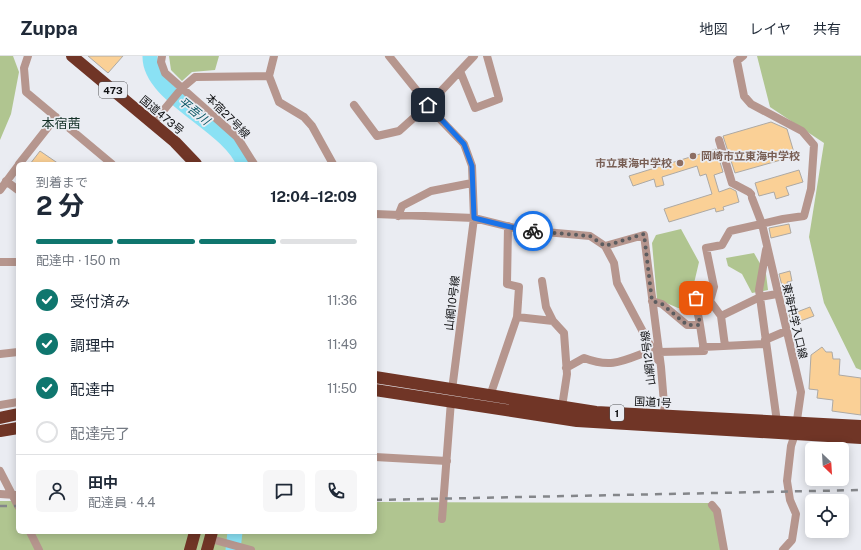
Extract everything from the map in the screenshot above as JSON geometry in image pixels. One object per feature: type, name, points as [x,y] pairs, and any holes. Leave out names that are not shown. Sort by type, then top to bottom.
[{"type":"highway","name":"国道473号","points":[[72,56],[175,142],[194,162]]},
{"type":"highway","name":"国道1号","points":[[377,377],[452,396],[577,421],[701,430],[861,426]]},
{"type":"highway","name":"国道1号","points":[[377,390],[452,396],[490,396],[596,412],[777,422],[796,428],[861,438]]},
{"type":"highway","points":[[0,418],[16,414]]},
{"type":"highway","points":[[0,431],[16,428]]},
{"type":"highway","points":[[190,550],[194,534]]},
{"type":"street","points":[[28,56],[24,68],[26,92],[110,162]]},
{"type":"street","name":"本宿27号線","points":[[162,56],[161,62],[165,73],[237,137],[253,162]]},
{"type":"street","points":[[274,56],[269,76],[279,102],[304,117],[312,126],[332,162]]},
{"type":"street","points":[[388,56],[428,105]]},
{"type":"street","points":[[354,105],[377,136],[399,131],[428,105],[474,56]]},
{"type":"street","points":[[460,70],[475,108],[499,99],[487,56]]},
{"type":"street","points":[[725,346],[721,316],[710,301],[714,287],[706,248],[722,245],[730,231],[804,216],[811,189],[814,145],[802,131],[751,104],[744,96],[737,61],[743,56]]},
{"type":"street","points":[[153,123],[182,88],[195,77],[269,76]]},
{"type":"street","name":"山綱10号線","points":[[428,105],[464,144],[472,166],[474,218],[452,396],[442,519]]},
{"type":"street","points":[[21,162],[56,117]]},
{"type":"street","name":"東海中学入口線","points":[[720,140],[732,183],[750,192],[762,224],[777,294],[801,392],[796,428],[791,446],[787,481],[790,500],[796,514],[792,540],[783,550]]},
{"type":"street","points":[[0,190],[16,169]]},
{"type":"street","points":[[6,181],[16,188]]},
{"type":"street","points":[[398,216],[402,206],[431,191],[472,184]]},
{"type":"street","points":[[377,214],[474,218],[523,230],[590,236],[605,246],[614,263],[617,283],[656,351]]},
{"type":"street","points":[[490,396],[517,317],[519,288],[507,284],[508,226]]},
{"type":"street","name":"山綱12号線","points":[[605,246],[644,234],[656,351],[661,367],[665,416]]},
{"type":"street","points":[[767,247],[759,290],[777,422]]},
{"type":"street","points":[[0,262],[16,262]]},
{"type":"street","points":[[542,281],[546,307],[553,320],[564,333],[566,368],[562,407]]},
{"type":"street","points":[[566,368],[584,358],[598,363],[615,364],[656,351],[704,351],[696,298],[698,294],[714,287]]},
{"type":"street","points":[[721,316],[760,297],[777,294]]},
{"type":"street","points":[[652,301],[662,304],[687,325],[700,325]]},
{"type":"street","points":[[517,317],[553,320]]},
{"type":"street","points":[[703,346],[725,346],[766,342],[786,331]]},
{"type":"street","points":[[0,354],[16,352]]},
{"type":"street","points":[[0,406],[16,402]]},
{"type":"street","points":[[377,457],[447,461]]},
{"type":"street","points":[[0,471],[15,495]]},
{"type":"street","points":[[0,494],[15,495]]},
{"type":"street","points":[[712,505],[717,511],[724,550]]},
{"type":"street","points":[[31,534],[39,550]]},
{"type":"street","points":[[213,540],[251,550]]},
{"type":"green space","points":[[0,56],[13,56],[19,72],[11,114],[0,140]]},
{"type":"green space","points":[[169,56],[219,56],[215,70],[192,72],[182,81],[171,70]]},
{"type":"green space","points":[[757,56],[861,56],[861,370],[856,368],[824,303],[809,237],[824,143],[770,107]]},
{"type":"green space","points":[[681,229],[699,262],[688,309],[678,308],[657,299],[652,243],[656,235]]},
{"type":"green space","points":[[754,253],[766,274],[768,290],[752,293],[742,274],[728,266],[726,258]]},
{"type":"green space","points":[[0,501],[16,501],[16,534],[377,534],[377,502],[714,503],[724,550],[0,550]]},
{"type":"building","points":[[88,56],[123,56],[108,73]]},
{"type":"building","points":[[771,122],[787,129],[795,156],[735,173],[723,136]]},
{"type":"building","points":[[716,149],[723,172],[714,175],[719,192],[730,188],[736,191],[739,202],[723,207],[724,210],[716,212],[715,208],[669,222],[664,209],[712,194],[706,174],[700,176],[697,166],[662,177],[664,185],[656,187],[654,179],[633,186],[629,176]]},
{"type":"building","points":[[40,151],[56,162],[32,162]]},
{"type":"building","points":[[799,170],[803,182],[786,187],[789,195],[776,199],[774,192],[759,196],[755,183]]},
{"type":"building","points":[[789,224],[791,233],[771,238],[769,228]]},
{"type":"building","points":[[790,271],[792,281],[787,282],[790,296],[785,297],[779,274]]},
{"type":"building","points":[[810,307],[814,316],[792,324],[789,315]]},
{"type":"building","points":[[822,347],[826,352],[832,352],[833,359],[840,359],[839,375],[861,378],[861,415],[832,411],[833,400],[817,398],[818,390],[809,389],[811,355]]},
{"type":"waterway","name":"平吾川","points":[[150,56],[153,71],[162,85],[175,98],[223,136],[236,150],[243,162]]},
{"type":"waterway","name":"平吾川","points":[[233,550],[235,534]]},
{"type":"railway","points":[[377,500],[861,490]]},
{"type":"railway","points":[[0,506],[16,506]]},
{"type":"way so far","points":[[533,231],[590,236],[605,246],[644,234],[652,301],[662,304],[687,325],[700,325],[696,298]]},
{"type":"place","name":"岡崎市立東海中学校","points":[[693,156]]},
{"type":"place","name":"市立東海中学校","points":[[680,163]]},
{"type":"district","name":"本宿茜","points":[[61,123]]},
{"type":"route","points":[[428,105],[452,133],[464,144],[472,166],[474,218],[533,231]]}]
